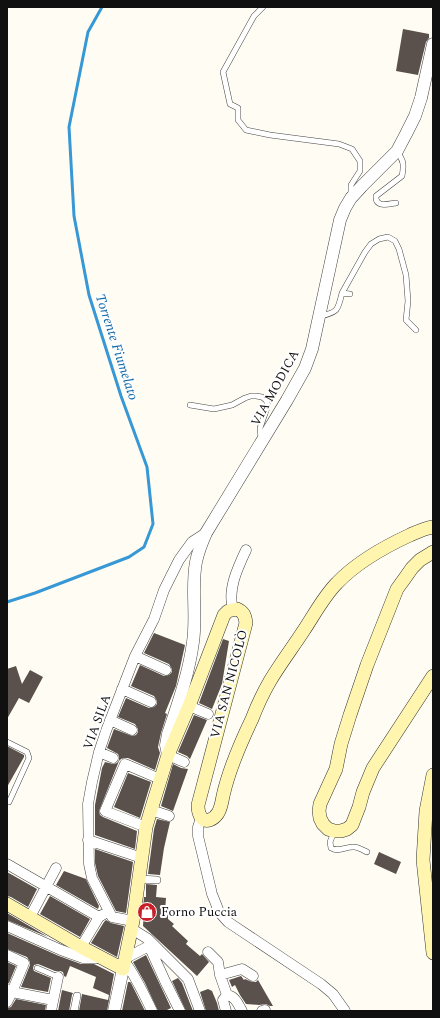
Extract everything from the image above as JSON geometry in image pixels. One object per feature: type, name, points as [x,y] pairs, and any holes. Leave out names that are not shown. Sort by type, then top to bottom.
[{"type":"main road","name":"VIA SAN NICOLÒ","points":[[125,963],[146,827],[168,755],[189,706],[224,615],[228,611],[237,609],[245,616],[246,623],[199,800],[198,810],[201,818],[204,820],[214,818],[218,814],[234,759],[270,681],[336,584],[347,573],[372,555],[415,533],[433,527]]},
{"type":"main road","points":[[433,552],[420,560],[412,568],[397,590],[366,665],[341,744],[336,769],[320,804],[320,818],[323,824],[328,828],[334,831],[340,831],[347,829],[352,825],[363,792],[374,768],[433,676]]},
{"type":"main road","points":[[433,775],[426,811],[423,845],[423,860],[429,882],[429,913],[433,953]]},
{"type":"main road","points":[[7,904],[103,958],[125,963]]},
{"type":"street","name":"VIA MODICA","points":[[168,755],[166,745],[168,734],[190,661],[192,648],[195,624],[195,569],[199,549],[206,533],[305,368],[312,349],[340,220],[344,208],[351,198],[397,151],[422,98],[433,44]]},
{"type":"street","name":"VIA SILA","points":[[109,911],[92,878],[89,864],[88,804],[99,752],[122,689],[154,619],[164,590],[179,560],[192,542],[206,533]]},
{"type":"street","points":[[233,609],[231,603],[234,580],[246,550]]},
{"type":"street","points":[[136,656],[166,670]]},
{"type":"street","points":[[122,689],[151,702]]},
{"type":"street","points":[[189,706],[208,714]]},
{"type":"street","points":[[110,720],[132,730]]},
{"type":"street","points":[[99,752],[113,758]]},
{"type":"street","points":[[168,755],[184,762]]},
{"type":"street","points":[[146,827],[105,811],[125,764],[160,779]]},
{"type":"street","points":[[151,810],[169,816]]},
{"type":"street","points":[[201,818],[198,827],[198,836],[212,894],[219,912],[228,922],[321,984],[333,994],[345,1011]]},
{"type":"street","points":[[88,840],[142,858]]},
{"type":"street","points":[[7,864],[98,917]]},
{"type":"street","points":[[30,917],[56,868]]},
{"type":"street","points":[[139,879],[157,880]]},
{"type":"street","points":[[82,947],[98,917],[109,911],[112,917],[132,925],[188,979],[200,1011]]},
{"type":"street","points":[[7,926],[83,958],[103,958]]},
{"type":"street","points":[[114,1011],[125,963],[147,948],[150,948],[178,1010]]},
{"type":"street","points":[[208,952],[218,962],[220,975],[227,995]]},
{"type":"street","points":[[7,955],[24,963],[10,991],[7,1002]]},
{"type":"street","points":[[125,963],[147,990],[152,1011]]},
{"type":"street","points":[[220,975],[242,969],[253,976]]},
{"type":"street","points":[[168,978],[180,972]]},
{"type":"street","points":[[51,1011],[58,977]]},
{"type":"street","points":[[10,991],[53,1000]]},
{"type":"street","points":[[227,995],[231,995],[234,998],[238,1009]]},
{"type":"street","points":[[226,1011],[223,1000],[227,995]]},
{"type":"street","points":[[74,1011],[77,996]]},
{"type":"lane","points":[[263,7],[254,16],[223,72],[230,104],[238,108],[238,120],[246,130],[270,136],[339,144],[352,149],[360,162],[360,171],[351,184],[351,198]]},
{"type":"lane","points":[[396,203],[381,204],[376,199],[376,196],[402,176],[402,158],[397,151]]},
{"type":"lane","points":[[320,316],[332,314],[339,307],[342,293],[365,252],[371,244],[379,239],[388,237],[395,241],[400,249],[406,275],[408,301],[406,320],[416,330]]},
{"type":"lane","points":[[342,293],[350,294]]},
{"type":"lane","points":[[190,405],[214,409],[232,406],[251,396],[262,397],[266,400],[268,405],[260,428],[262,441]]},
{"type":"lane","points":[[7,742],[27,752],[29,758],[9,802],[7,801]]},
{"type":"lane","points":[[334,831],[330,842],[331,848],[334,850],[342,850],[355,846],[367,852]]},
{"type":"lane","points":[[37,968],[58,977]]},
{"type":"building","points":[[403,29],[429,34],[418,75],[396,71]]},
{"type":"building","points":[[154,633],[185,645],[176,686],[165,713],[167,714],[158,747],[160,753],[155,770],[128,758],[121,759],[99,811],[100,815],[103,817],[137,831],[135,849],[95,835],[95,805],[102,768],[105,762],[113,764],[117,763],[119,760],[118,754],[107,748],[114,729],[132,736],[136,735],[138,732],[135,724],[118,717],[126,698],[149,708],[154,707],[157,704],[154,696],[131,686],[140,665],[164,676],[169,675],[172,672],[169,664],[144,653]]},
{"type":"building","points":[[223,639],[229,641],[222,684],[212,709],[199,703]]},
{"type":"building","points":[[16,666],[22,684],[30,670],[43,677],[29,703],[19,698],[7,719],[7,669]]},
{"type":"building","points":[[194,715],[207,720],[190,759],[178,752]]},
{"type":"building","points":[[7,746],[24,755],[24,757],[7,787]]},
{"type":"building","points":[[173,764],[181,768],[188,769],[173,811],[161,806]]},
{"type":"building","points":[[128,773],[151,782],[140,818],[114,807]]},
{"type":"building","points":[[157,819],[170,822],[160,875],[148,874],[154,829]]},
{"type":"building","points":[[95,849],[133,862],[126,913],[116,911],[98,876],[95,863]]},
{"type":"building","points":[[379,852],[401,862],[396,874],[374,864]]},
{"type":"building","points":[[64,871],[86,879],[99,906],[98,909],[56,885]]},
{"type":"building","points":[[7,872],[37,889],[28,907],[7,896]]},
{"type":"building","points":[[146,884],[157,885],[156,897],[166,898],[165,911],[168,911],[168,919],[174,924],[172,926],[188,941],[186,944],[200,956],[202,954],[209,962],[197,976],[143,926],[143,909],[144,897],[146,897]]},
{"type":"building","points":[[50,896],[90,919],[80,937],[40,914]]},
{"type":"building","points":[[7,913],[48,937],[7,920]]},
{"type":"building","points":[[106,920],[111,923],[124,926],[117,957],[91,943]]},
{"type":"building","points":[[7,933],[59,956],[81,964],[94,964],[114,974],[107,1011],[79,1011],[82,994],[108,1000],[109,995],[93,988],[96,977],[70,966],[66,977],[64,976],[63,972],[55,971],[38,964],[34,965],[34,971],[51,978],[48,992],[21,987],[30,962],[27,957],[7,949]]},
{"type":"building","points":[[146,955],[171,1008],[165,1011],[158,1011],[133,962]]},
{"type":"building","points":[[7,962],[16,966],[9,983],[7,983]]},
{"type":"building","points":[[241,976],[244,980],[245,979],[252,982],[256,982],[258,980],[273,1006],[266,1004],[246,1004],[235,985],[232,987],[229,980]]},
{"type":"building","points":[[178,978],[182,983],[193,1011],[186,1011],[172,981]]},
{"type":"building","points":[[128,982],[131,983],[145,1011],[122,1011]]},
{"type":"building","points":[[208,989],[212,991],[219,1011],[206,1011],[200,992]]},
{"type":"building","points":[[62,990],[73,993],[69,1011],[58,1011]]},
{"type":"building","points":[[16,999],[46,1005],[45,1011],[7,1011],[7,1008],[11,1007]]},
{"type":"waterway","name":"Torrente Fiumelato","points":[[7,602],[35,593],[129,557],[144,547],[153,524],[147,467],[121,396],[89,295],[74,216],[69,127],[88,32],[102,7]]},
{"type":"place","name":"Forno Puccia","points":[[147,912]]}]
